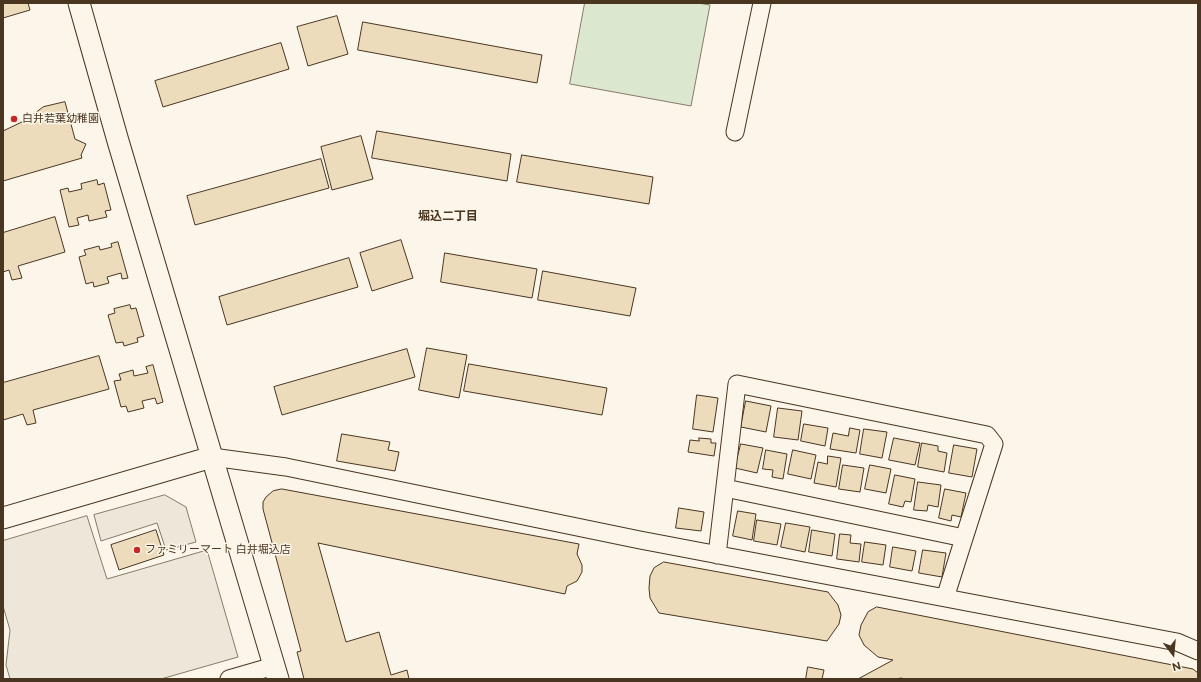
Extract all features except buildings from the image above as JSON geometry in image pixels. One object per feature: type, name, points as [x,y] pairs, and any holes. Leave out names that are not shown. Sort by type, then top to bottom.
[{"type":"street","points":[[79,3],[114,127],[276,673],[229,679]]},
{"type":"street","points":[[735,132],[762,3]]},
{"type":"street","points":[[717,555],[737,384],[987,435],[994,444],[945,598]]},
{"type":"street","points":[[3,518],[212,456],[286,468],[717,555],[1178,642],[1198,651]]},
{"type":"street","points":[[725,488],[964,538]]},
{"type":"green space","points":[[585,3],[698,3],[710,5],[691,106],[570,84]]},
{"type":"shaded area","points":[[165,495],[186,507],[196,542],[166,550],[157,523],[101,541],[94,515]]},
{"type":"shaded area","points":[[87,516],[107,579],[207,550],[238,657],[161,679],[10,679],[6,665],[10,630],[3,606],[3,541]]},
{"type":"place","name":"白井若葉幼稚園","points":[[14,119]]},
{"type":"place","name":"ファミリーマート 白井堀込店","points":[[137,550]]},
{"type":"district","name":"堀込二丁目","points":[[448,216]]}]
